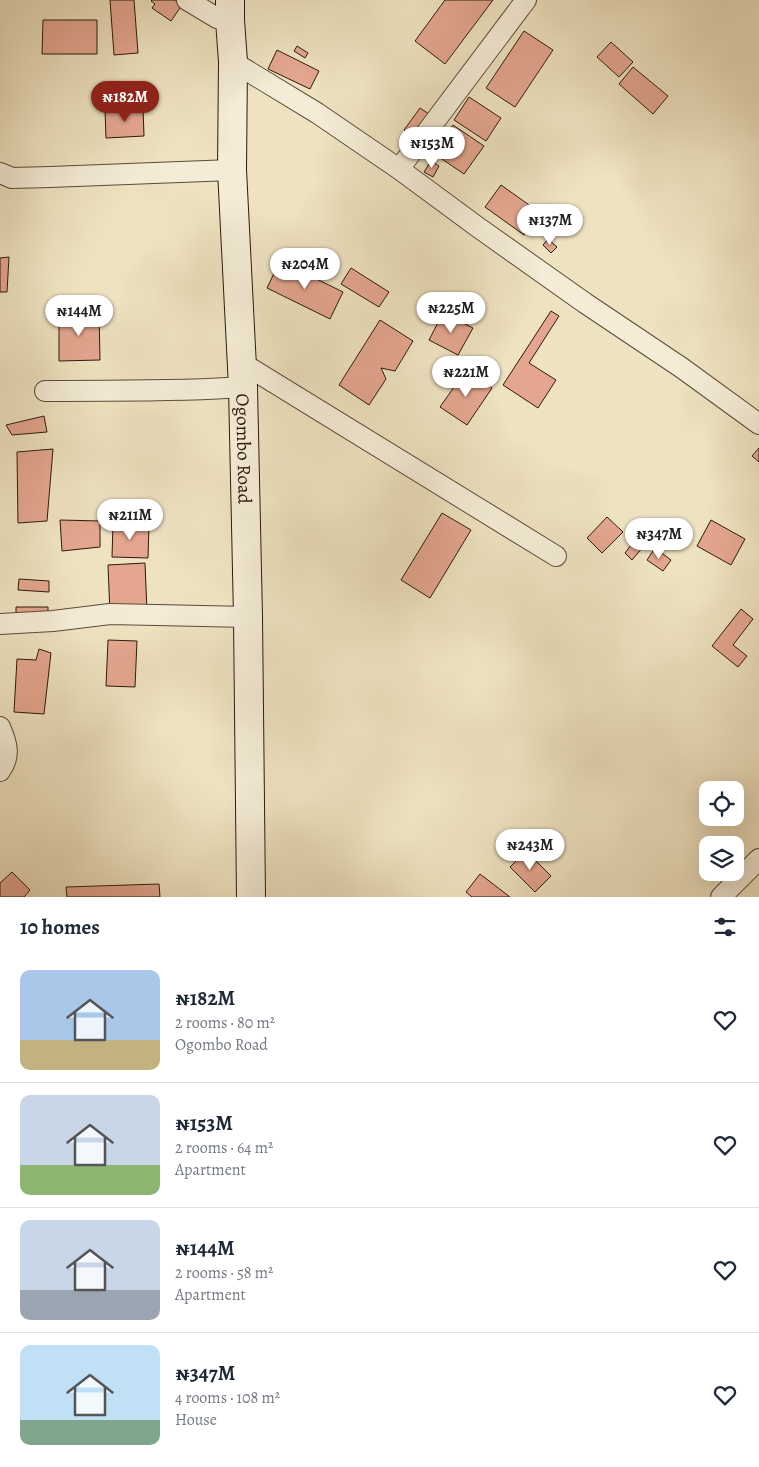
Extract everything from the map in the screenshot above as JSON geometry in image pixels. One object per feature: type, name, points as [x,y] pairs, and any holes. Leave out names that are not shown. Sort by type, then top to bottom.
[{"type":"main road","name":"Ogombo Road","points":[[230,10],[233,62],[232,170],[242,375],[248,617],[251,897]]},
{"type":"street","points":[[187,0],[217,18],[230,10]]},
{"type":"street","points":[[399,169],[526,0]]},
{"type":"street","points":[[233,62],[318,114],[399,169],[568,292],[682,368],[759,424]]},
{"type":"street","points":[[0,172],[12,178],[232,170]]},
{"type":"street","points":[[45,391],[190,391],[242,375],[556,556]]},
{"type":"street","points":[[0,624],[53,621],[110,614],[248,617]]},
{"type":"street","points":[[0,727],[6,741],[8,756],[0,771]]},
{"type":"street","points":[[721,897],[759,859]]},
{"type":"building","points":[[110,0],[134,0],[138,53],[114,55]]},
{"type":"building","points":[[152,0],[174,0],[182,5],[171,21],[152,8],[155,4]]},
{"type":"building","points":[[445,0],[493,0],[445,64],[415,41]]},
{"type":"building","points":[[43,20],[97,20],[97,54],[42,54]]},
{"type":"building","points":[[524,31],[553,50],[515,107],[486,88]]},
{"type":"building","points":[[611,42],[633,62],[619,77],[597,57]]},
{"type":"building","points":[[297,46],[308,53],[305,58],[294,51]]},
{"type":"building","points":[[277,50],[319,71],[310,89],[268,69]]},
{"type":"building","points":[[633,67],[668,96],[653,114],[619,84]]},
{"type":"building","points":[[469,97],[501,118],[486,141],[454,120]]},
{"type":"building","points":[[143,108],[144,136],[106,138],[105,110]]},
{"type":"building","points":[[420,108],[429,114],[413,136],[404,130]]},
{"type":"building","points":[[453,125],[484,146],[464,174],[433,153]]},
{"type":"building","points":[[431,161],[439,166],[433,177],[424,172]]},
{"type":"building","points":[[501,185],[539,212],[524,235],[485,207]]},
{"type":"building","points":[[548,239],[557,247],[551,253],[543,245]]},
{"type":"building","points":[[9,257],[7,292],[0,292],[0,258]]},
{"type":"building","points":[[280,261],[343,292],[330,319],[267,288]]},
{"type":"building","points":[[351,268],[389,292],[379,307],[341,284]]},
{"type":"building","points":[[551,311],[559,316],[529,363],[556,380],[538,408],[503,385]]},
{"type":"building","points":[[99,313],[100,360],[59,361],[59,314]]},
{"type":"building","points":[[443,313],[473,328],[458,355],[429,340]]},
{"type":"building","points":[[380,320],[413,341],[395,371],[381,368],[386,379],[369,405],[339,385]]},
{"type":"building","points":[[466,370],[492,388],[467,425],[440,407]]},
{"type":"building","points":[[44,416],[47,432],[12,435],[6,425]]},
{"type":"building","points":[[759,448],[759,462],[752,456]]},
{"type":"building","points":[[53,449],[47,521],[18,523],[17,452]]},
{"type":"building","points":[[442,513],[471,530],[430,598],[401,580]]},
{"type":"building","points":[[607,517],[623,532],[602,553],[587,538]]},
{"type":"building","points":[[60,520],[100,521],[100,547],[62,551]]},
{"type":"building","points":[[711,520],[745,539],[731,565],[697,546]]},
{"type":"building","points":[[113,524],[149,525],[148,558],[112,557]]},
{"type":"building","points":[[635,540],[643,547],[632,560],[625,553]]},
{"type":"building","points":[[655,548],[671,560],[663,571],[647,560]]},
{"type":"building","points":[[145,563],[147,612],[110,614],[108,565]]},
{"type":"building","points":[[19,579],[49,581],[49,592],[18,590]]},
{"type":"building","points":[[16,607],[48,607],[48,617],[16,618]]},
{"type":"building","points":[[741,609],[753,619],[733,645],[747,656],[738,667],[712,646]]},
{"type":"building","points":[[108,640],[137,641],[135,687],[106,686]]},
{"type":"building","points":[[39,649],[51,653],[44,714],[14,712],[17,659],[36,660]]},
{"type":"building","points":[[526,851],[551,876],[535,892],[510,867]]},
{"type":"building","points":[[12,872],[30,890],[24,897],[0,897],[0,883]]},
{"type":"building","points":[[480,874],[510,897],[472,897],[466,892]]},
{"type":"building","points":[[159,884],[160,897],[67,897],[66,887]]}]
